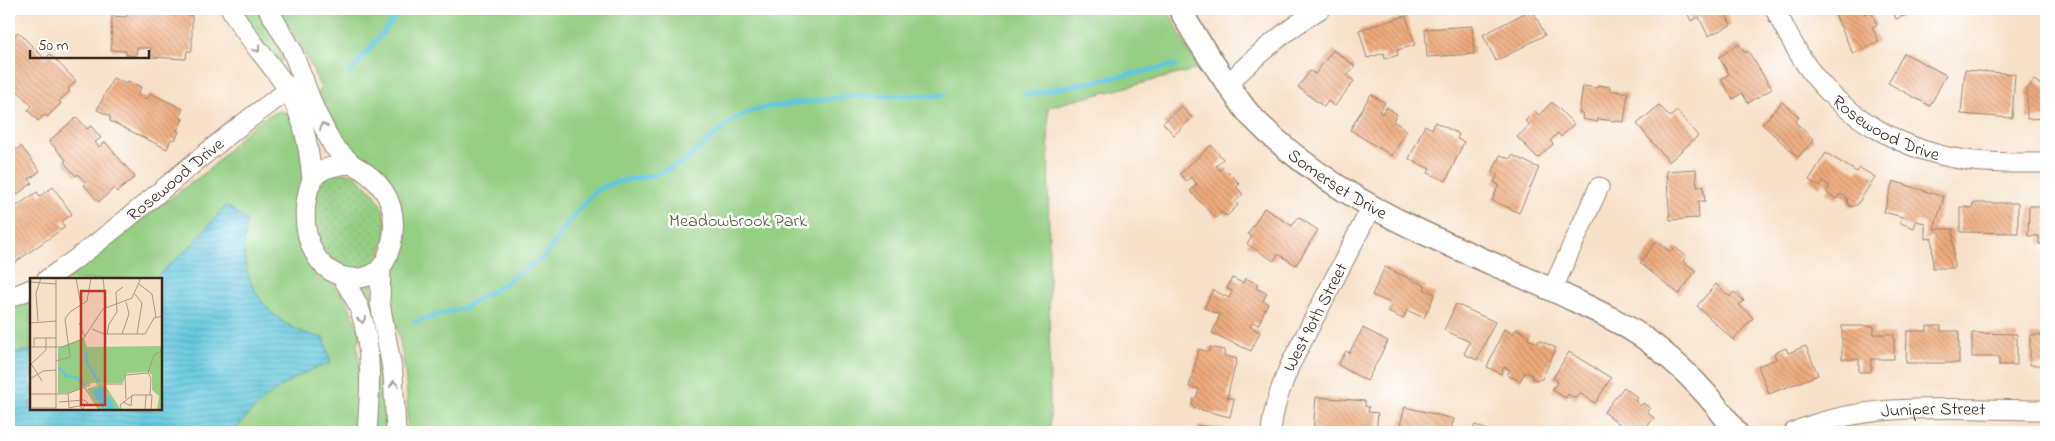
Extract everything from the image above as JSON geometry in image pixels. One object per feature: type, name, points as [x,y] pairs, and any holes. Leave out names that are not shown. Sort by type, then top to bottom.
[{"type":"street","points":[[231,9],[238,24],[276,71],[301,116],[308,141],[312,182],[307,198],[305,217],[311,248],[320,262],[330,271],[341,276],[355,278],[369,276],[381,267]]},
{"type":"street","points":[[268,9],[291,48],[315,110],[333,146],[352,164],[366,172],[380,184],[390,200],[394,216],[394,232],[389,251],[381,267],[380,303],[394,374],[396,432]]},
{"type":"street","name":"Somerset Drive","points":[[1180,9],[1193,34],[1250,114],[1278,142],[1339,187],[1372,206],[1613,318],[1648,341],[1682,370],[1720,410],[1736,432]]},
{"type":"street","points":[[1228,84],[1260,53],[1302,20],[1320,9]]},
{"type":"street","name":"Rosewood Drive","points":[[1775,9],[1810,70],[1836,98],[1861,119],[1900,141],[1930,153],[1992,163],[2046,163]]},
{"type":"street","name":"Rosewood Drive","points":[[49,278],[164,190],[269,104],[304,80]]},
{"type":"street","points":[[312,182],[331,167],[352,164]]},
{"type":"street","points":[[1552,290],[1599,187]]},
{"type":"street","name":"West 90th Street","points":[[1271,432],[1280,390],[1290,365],[1372,206]]},
{"type":"street","points":[[341,276],[360,309],[364,329],[369,364],[367,432]]},
{"type":"street","points":[[9,298],[30,289]]},
{"type":"street","name":"Juniper Street","points":[[1794,432],[1836,418],[1867,411],[1906,409],[2046,410]]},
{"type":"green space","points":[[237,9],[261,9],[286,54],[285,59],[277,62]]},
{"type":"green space","name":"Meadowbrook Park","points":[[278,9],[1167,9],[1198,69],[1048,107],[1050,432],[407,432],[407,402],[403,357],[393,313],[387,310],[389,184],[377,170],[338,141],[317,96],[321,89],[317,78]]},
{"type":"green space","points":[[280,111],[294,116],[298,124],[316,266],[346,298],[361,336],[357,344],[359,363],[358,409],[355,432],[9,432],[9,308],[30,299],[30,411],[162,411],[162,278],[62,278],[205,173],[249,129],[269,115]]},
{"type":"green space","points":[[350,173],[374,194],[386,221],[384,242],[374,263],[355,272],[343,267],[331,258],[323,248],[317,236],[314,209],[316,196],[328,174]]},
{"type":"green space","points":[[371,282],[383,347],[389,432],[373,432],[359,284]]},
{"type":"water","points":[[226,205],[247,221],[244,242],[245,262],[250,281],[259,297],[271,311],[286,323],[304,332],[324,338],[331,363],[303,374],[277,390],[254,409],[234,432],[9,432],[9,354],[30,350],[30,411],[162,411],[162,278],[155,278],[193,244]]},
{"type":"building","points":[[1532,9],[1545,35],[1496,61],[1483,35]]},
{"type":"building","points":[[1686,9],[1729,9],[1725,12],[1731,25],[1708,36],[1699,17],[1691,21]]},
{"type":"building","points":[[1840,9],[1862,9],[1865,14],[1871,11],[1877,25],[1872,27],[1879,42],[1853,54],[1834,12]]},
{"type":"building","points":[[1892,9],[1921,9],[1896,19]]},
{"type":"building","points":[[128,12],[192,15],[192,51],[187,51],[186,59],[150,57],[151,48],[137,48],[136,56],[126,55],[126,51],[111,50],[112,16],[126,17]]},
{"type":"building","points":[[1406,16],[1415,45],[1397,50],[1398,55],[1385,59],[1384,53],[1367,58],[1359,30]]},
{"type":"building","points":[[1472,26],[1474,54],[1427,57],[1425,29]]},
{"type":"building","points":[[18,32],[45,59],[50,54],[76,81],[68,89],[70,91],[59,101],[61,103],[47,117],[44,115],[38,121],[28,110],[32,106],[9,82],[9,41]]},
{"type":"building","points":[[1739,44],[1745,53],[1748,51],[1772,89],[1748,103],[1742,93],[1733,99],[1721,79],[1729,74],[1719,57]]},
{"type":"building","points":[[1333,50],[1355,66],[1347,76],[1354,81],[1335,106],[1328,101],[1324,107],[1298,87],[1310,71],[1315,74]]},
{"type":"building","points":[[1904,53],[1946,75],[1930,106],[1888,83]]},
{"type":"building","points":[[1965,70],[2015,74],[2012,118],[1961,114]]},
{"type":"building","points":[[113,78],[127,84],[128,81],[141,87],[138,95],[147,99],[150,93],[183,109],[179,117],[183,119],[177,131],[179,132],[175,140],[171,139],[167,149],[110,121],[110,116],[97,110]]},
{"type":"building","points":[[2034,80],[2046,88],[2046,118],[2027,119],[2027,90]]},
{"type":"building","points":[[1598,85],[1610,87],[1609,90],[1628,93],[1624,122],[1598,119],[1598,122],[1582,119],[1583,113],[1579,113],[1583,86],[1597,88]]},
{"type":"building","points":[[1371,94],[1385,103],[1379,112],[1382,114],[1386,107],[1397,114],[1393,121],[1407,130],[1392,156],[1350,130]]},
{"type":"building","points":[[1552,102],[1574,124],[1561,137],[1558,133],[1550,141],[1553,144],[1538,158],[1517,137],[1530,125],[1525,121],[1535,111],[1539,115]]},
{"type":"building","points":[[1782,102],[1799,117],[1795,122],[1814,140],[1798,157],[1762,124]]},
{"type":"building","points":[[1659,105],[1670,117],[1677,111],[1698,136],[1669,162],[1637,124]]},
{"type":"building","points":[[1181,106],[1192,118],[1174,135],[1163,123]]},
{"type":"building","points":[[77,117],[87,129],[91,126],[101,138],[95,142],[99,147],[105,142],[135,177],[117,192],[114,188],[99,202],[84,185],[86,183],[78,174],[76,176],[64,162],[66,160],[49,141]]},
{"type":"building","points":[[1435,122],[1459,134],[1457,139],[1464,142],[1446,181],[1428,173],[1430,169],[1409,159],[1425,125],[1432,129]]},
{"type":"building","points":[[1211,145],[1223,159],[1216,166],[1220,170],[1223,167],[1240,184],[1236,187],[1243,194],[1235,202],[1238,205],[1227,216],[1222,212],[1216,218],[1190,191],[1197,184],[1191,177],[1186,181],[1180,174]]},
{"type":"building","points":[[21,146],[40,171],[29,179],[32,183],[14,197],[9,190],[9,150],[11,154]]},
{"type":"building","points":[[1826,153],[1857,172],[1860,168],[1875,177],[1857,205],[1851,207],[1848,204],[1847,198],[1840,194],[1837,199],[1826,192],[1830,186],[1823,181],[1820,187],[1809,180]]},
{"type":"building","points":[[1500,155],[1510,159],[1512,155],[1539,168],[1519,213],[1492,200],[1499,185],[1494,182],[1498,174],[1493,171]]},
{"type":"building","points":[[1696,169],[1697,187],[1703,186],[1705,201],[1698,201],[1699,218],[1670,220],[1666,171]]},
{"type":"building","points":[[1893,181],[1944,197],[1934,229],[1953,229],[1954,268],[1933,268],[1932,238],[1925,239],[1925,223],[1916,221],[1914,228],[1900,223],[1902,217],[1884,212]]},
{"type":"building","points":[[53,187],[72,214],[61,222],[65,227],[10,266],[9,211],[37,192],[40,196]]},
{"type":"building","points":[[1973,203],[2018,203],[2018,233],[1960,232],[1960,207],[1972,208]]},
{"type":"building","points":[[2029,206],[2046,206],[2046,244],[2039,244],[2039,236],[2028,236]]},
{"type":"building","points":[[1264,208],[1292,226],[1298,217],[1318,230],[1296,265],[1278,254],[1274,261],[1247,244],[1252,237],[1248,234]]},
{"type":"building","points":[[1656,241],[1671,252],[1675,247],[1686,256],[1683,261],[1696,271],[1679,294],[1640,263]]},
{"type":"building","points":[[1385,267],[1426,286],[1424,289],[1435,294],[1424,318],[1407,310],[1403,319],[1388,312],[1392,304],[1372,295]]},
{"type":"building","points":[[1232,278],[1243,283],[1245,278],[1258,284],[1256,288],[1267,293],[1263,301],[1268,303],[1258,325],[1253,322],[1250,327],[1260,332],[1251,351],[1212,333],[1220,315],[1204,308],[1213,290],[1229,298],[1232,291],[1227,289]]},
{"type":"building","points":[[1716,284],[1730,297],[1734,292],[1744,301],[1739,305],[1753,318],[1733,340],[1697,306]]},
{"type":"building","points":[[1456,304],[1495,322],[1477,360],[1464,354],[1470,342],[1444,330]]},
{"type":"building","points":[[1842,326],[1874,326],[1874,334],[1894,334],[1894,359],[1871,359],[1871,372],[1859,372],[1859,359],[1842,359]]},
{"type":"building","points":[[1927,326],[1941,326],[1941,331],[1959,331],[1959,363],[1906,363],[1907,331],[1927,331]]},
{"type":"building","points":[[1363,328],[1388,341],[1367,381],[1338,365],[1346,351],[1349,353]]},
{"type":"building","points":[[1504,329],[1513,334],[1516,329],[1529,335],[1528,339],[1538,343],[1539,340],[1556,348],[1542,379],[1533,379],[1532,375],[1525,372],[1520,381],[1507,375],[1510,370],[1504,367],[1501,374],[1487,367]]},
{"type":"building","points":[[1972,333],[2017,334],[2017,365],[1999,365],[1999,357],[1972,357]]},
{"type":"building","points":[[2030,335],[2046,335],[2046,365],[2030,365]]},
{"type":"building","points":[[1806,346],[1818,375],[1769,394],[1758,366],[1776,359],[1774,353],[1786,348],[1788,353]]},
{"type":"building","points":[[1210,347],[1225,350],[1224,355],[1237,359],[1227,397],[1234,399],[1230,417],[1194,408],[1192,404],[1199,389],[1189,387],[1199,349],[1209,352]]},
{"type":"building","points":[[1569,352],[1611,378],[1595,403],[1580,393],[1576,399],[1568,394],[1566,398],[1552,390],[1558,381],[1553,378]]},
{"type":"building","points":[[1624,387],[1638,398],[1635,401],[1641,406],[1643,403],[1650,408],[1647,412],[1654,418],[1643,432],[1630,432],[1604,412]]},
{"type":"building","points":[[1316,397],[1365,401],[1365,406],[1369,407],[1368,412],[1378,413],[1376,432],[1313,432]]},
{"type":"building","points":[[1405,407],[1454,419],[1450,432],[1398,432]]},
{"type":"building","points":[[1475,425],[1493,432],[1472,432]]},
{"type":"building","points":[[1198,426],[1226,429],[1226,432],[1197,432]]},
{"type":"waterway","points":[[349,74],[402,9]]},
{"type":"waterway","points":[[1025,95],[1176,65]]},
{"type":"waterway","points":[[415,322],[463,308],[504,284],[545,256],[571,219],[596,191],[612,183],[658,174],[685,161],[733,120],[749,112],[768,107],[851,96],[944,95]]}]
